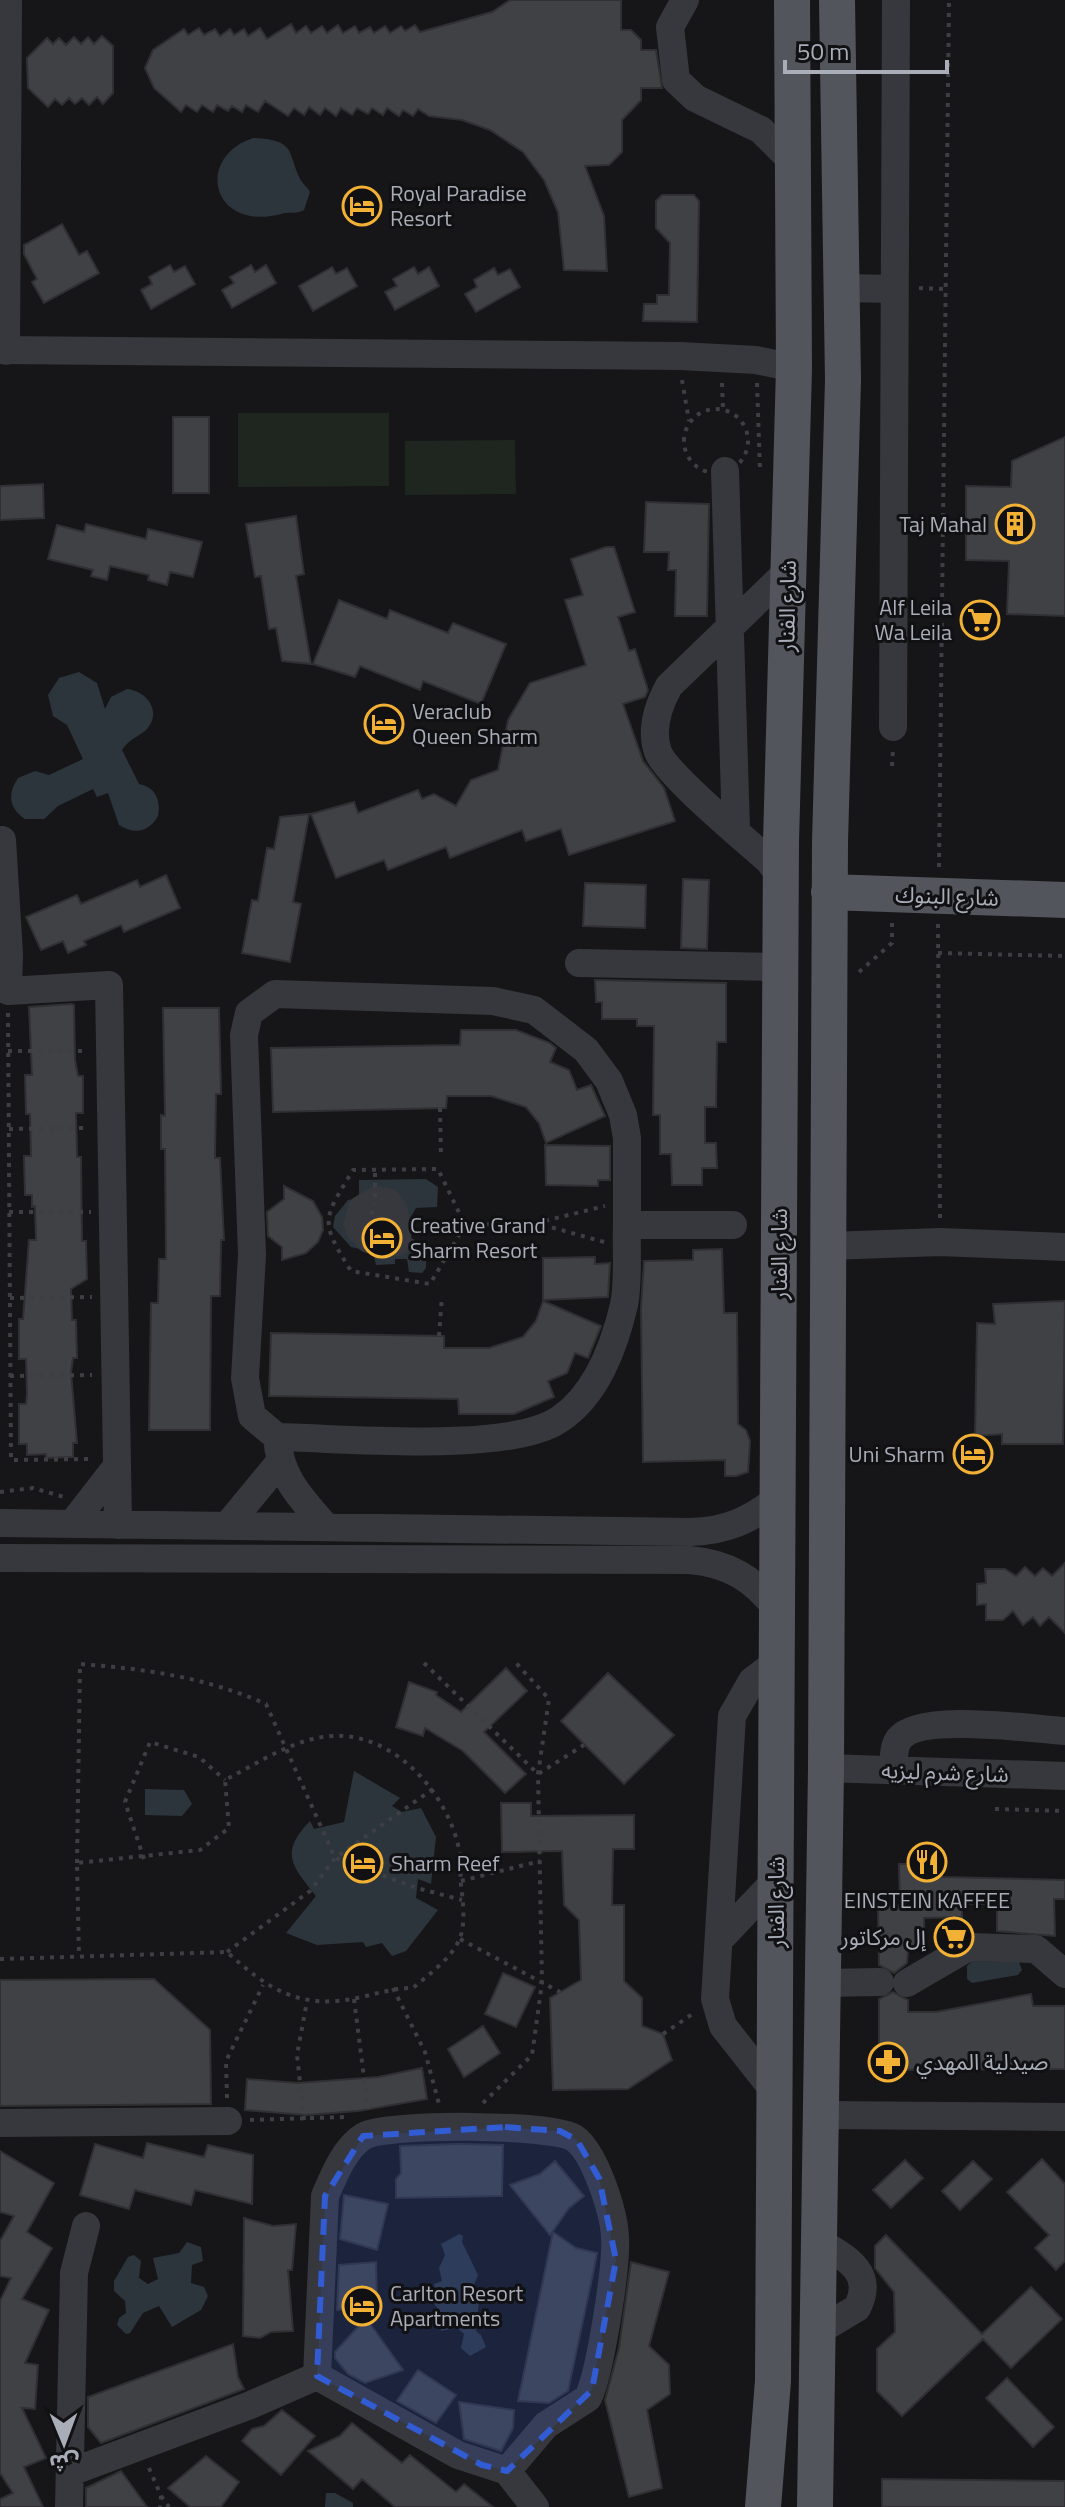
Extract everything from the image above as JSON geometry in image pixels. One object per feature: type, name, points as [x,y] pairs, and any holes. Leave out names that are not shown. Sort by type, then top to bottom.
[{"type":"main road","name":"شارع الفنار","points":[[763,2507],[773,2381],[781,877],[794,368],[792,0]]},
{"type":"main road","points":[[815,2507],[826,1768],[829,892],[843,380],[837,0]]},
{"type":"main road","points":[[793,290],[818,300],[843,288]]},
{"type":"main road","points":[[794,368],[827,369],[843,380]]},
{"type":"main road","name":"شارع البنوك","points":[[829,892],[1065,900]]},
{"type":"street","points":[[685,0],[670,27],[676,80],[695,98],[761,130],[793,162]]},
{"type":"street","points":[[893,727],[896,0]]},
{"type":"street","points":[[5,8],[3,350],[680,356],[756,360],[794,368]]},
{"type":"street","points":[[843,288],[894,289]]},
{"type":"street","points":[[725,471],[730,733],[736,830]]},
{"type":"street","points":[[781,877],[672,771],[659,753],[655,727],[659,704],[669,686],[788,571]]},
{"type":"street","points":[[2,840],[9,954],[8,991],[109,985],[118,1525]]},
{"type":"street","points":[[579,963],[781,967]]},
{"type":"street","points":[[278,1450],[480,1441],[529,1433],[559,1420],[598,1379],[624,1303],[627,1138],[623,1115],[609,1081],[586,1050],[534,1010],[493,1001],[275,994],[254,1007],[245,1022],[252,1255],[245,1378],[252,1416],[278,1450],[326,1527]]},
{"type":"street","points":[[626,1225],[733,1225]]},
{"type":"street","points":[[829,1246],[940,1242],[1065,1247]]},
{"type":"street","points":[[227,1526],[278,1450]]},
{"type":"street","points":[[77,1517],[117,1463]]},
{"type":"street","points":[[0,1523],[77,1517],[118,1525],[709,1531],[744,1522],[778,1498]]},
{"type":"street","points":[[0,1558],[689,1560],[718,1564],[745,1577],[778,1611]]},
{"type":"street","points":[[775,2092],[723,2026],[715,1999],[732,1716],[752,1681],[777,1662]]},
{"type":"street","points":[[893,1770],[895,1745],[900,1737],[924,1725],[1065,1731]]},
{"type":"street","name":"شارع شرم ليزيه","points":[[826,1768],[1065,1776]]},
{"type":"street","points":[[720,1939],[776,1880]]},
{"type":"street","points":[[823,1983],[893,1982],[969,1947],[1036,1949],[1065,1974]]},
{"type":"street","points":[[821,2115],[1065,2117]]},
{"type":"street","points":[[0,2123],[228,2121]]},
{"type":"street","points":[[317,2376],[325,2196],[335,2172],[363,2136],[385,2130],[505,2127],[560,2131],[577,2140],[599,2178],[615,2233],[616,2260],[588,2398],[546,2425],[507,2471]]},
{"type":"street","points":[[69,2507],[74,2273],[86,2226]]},
{"type":"street","points":[[71,2472],[248,2406],[317,2376]]},
{"type":"street","points":[[317,2376],[458,2455],[507,2471],[535,2507]]},
{"type":"path","points":[[940,1242],[938,895],[949,0]]},
{"type":"path","points":[[680,356],[689,421],[704,410],[723,409]]},
{"type":"path","points":[[938,953],[1065,956]]},
{"type":"path","points":[[8,991],[11,1460],[117,1463]]},
{"type":"path","points":[[8,1051],[110,1050]]},
{"type":"path","points":[[440,1108],[441,1158]]},
{"type":"path","points":[[9,1129],[112,1128]]},
{"type":"path","points":[[9,1212],[113,1212]]},
{"type":"path","points":[[626,1225],[536,1223],[626,1225]]},
{"type":"path","points":[[439,1336],[442,1296]]},
{"type":"path","points":[[10,1298],[114,1297]]},
{"type":"path","points":[[10,1376],[116,1375]]},
{"type":"path","points":[[0,1492],[33,1488],[65,1497],[77,1517]]},
{"type":"path","points":[[424,1663],[538,1774]]},
{"type":"path","points":[[475,2110],[532,2055],[542,1983],[538,1774],[549,1699],[516,1663]]},
{"type":"path","points":[[79,1957],[80,1664],[152,1669],[225,1686],[266,1704],[335,1858],[417,1888],[463,1900]]},
{"type":"path","points":[[225,1780],[287,1748],[332,1736],[374,1741],[418,1773],[433,1789],[459,1847],[463,1900],[460,1939],[446,1958],[413,1988],[393,1988],[354,1998],[307,2001],[263,1985],[227,1952]]},
{"type":"path","points":[[77,1863],[144,1859],[200,1850],[229,1828],[225,1780],[199,1757],[150,1742],[125,1802],[144,1859]]},
{"type":"path","points":[[538,1774],[584,1745]]},
{"type":"path","points":[[0,1959],[227,1952],[310,1891],[335,1858],[433,1789]]},
{"type":"path","points":[[995,1809],[1065,1811]]},
{"type":"path","points":[[461,1881],[540,1861]]},
{"type":"path","points":[[460,1939],[560,1992]]},
{"type":"path","points":[[263,1985],[226,2061],[228,2121],[354,2117]]},
{"type":"path","points":[[393,1988],[425,2052],[442,2114]]},
{"type":"path","points":[[354,1998],[369,2116]]},
{"type":"path","points":[[663,2034],[715,1999]]},
{"type":"path","points":[[304,2120],[297,2055],[307,2001]]},
{"type":"path","points":[[138,2448],[169,2507]]},
{"type":"path","points":[[160,2507],[161,2496]]},
{"type":"highlighted area","points":[[505,2127],[560,2131],[577,2140],[599,2178],[616,2260],[592,2390],[507,2471],[482,2465],[317,2376],[325,2196],[363,2136]]},
{"type":"shaded area","points":[[253,138],[278,142],[289,150],[302,182],[310,192],[304,210],[258,217],[239,213],[226,203],[219,190],[218,176],[223,161],[234,148]]},
{"type":"shaded area","points":[[238,413],[389,413],[389,486],[238,487]]},
{"type":"shaded area","points":[[515,440],[516,494],[405,495],[405,441]]},
{"type":"shaded area","points":[[79,672],[97,683],[105,709],[111,697],[127,689],[146,698],[153,710],[151,723],[146,730],[122,750],[139,784],[150,788],[158,800],[158,816],[146,829],[136,831],[119,825],[108,793],[97,797],[93,789],[58,806],[44,819],[25,819],[13,805],[11,795],[18,778],[35,771],[49,775],[83,759],[67,725],[53,716],[48,695],[59,678]]},
{"type":"shaded area","points":[[426,1179],[438,1187],[437,1207],[416,1208],[408,1222],[411,1238],[426,1245],[426,1268],[422,1273],[409,1272],[407,1259],[395,1259],[395,1264],[376,1265],[373,1252],[351,1247],[333,1227],[335,1216],[348,1200],[359,1198],[359,1180]]},
{"type":"shaded area","points":[[354,1771],[400,1798],[392,1806],[402,1812],[421,1808],[436,1837],[431,1884],[418,1879],[416,1898],[438,1910],[406,1951],[392,1956],[382,1943],[366,1947],[363,1942],[317,1945],[286,1933],[316,1896],[295,1868],[292,1859],[294,1842],[310,1821],[314,1829],[344,1822]]},
{"type":"shaded area","points":[[145,1789],[184,1790],[192,1804],[182,1816],[145,1815]]},
{"type":"shaded area","points":[[972,1961],[1019,1962],[1022,1970],[1018,1975],[972,1983],[967,1979],[967,1966]]},
{"type":"shaded area","points":[[459,2234],[463,2236],[462,2242],[478,2275],[472,2290],[479,2301],[476,2331],[486,2347],[470,2356],[461,2348],[464,2334],[457,2328],[441,2331],[440,2312],[427,2294],[435,2292],[434,2284],[442,2281],[439,2268],[445,2255],[441,2244]]},
{"type":"shaded area","points":[[187,2242],[201,2247],[203,2261],[192,2265],[191,2283],[204,2287],[208,2296],[201,2310],[172,2327],[159,2306],[143,2313],[130,2333],[126,2334],[117,2325],[119,2318],[126,2313],[125,2301],[114,2291],[114,2281],[128,2257],[134,2255],[141,2261],[139,2278],[148,2284],[158,2279],[153,2258],[179,2253]]},
{"type":"shaded area","points":[[326,2493],[335,2493],[353,2503],[353,2507],[325,2507]]},
{"type":"building","points":[[510,0],[621,0],[621,30],[631,30],[641,40],[641,50],[656,50],[662,88],[641,88],[641,100],[622,120],[622,152],[609,165],[585,166],[604,216],[607,271],[564,270],[558,212],[544,180],[523,152],[490,130],[462,120],[429,116],[418,109],[413,116],[403,110],[399,116],[387,108],[383,115],[372,108],[368,114],[357,108],[352,115],[341,108],[336,116],[325,108],[320,115],[309,107],[304,115],[294,108],[288,116],[265,101],[258,112],[246,105],[242,112],[232,106],[228,111],[217,105],[213,112],[202,105],[197,112],[186,105],[181,112],[154,88],[145,68],[153,50],[184,29],[188,35],[199,28],[204,35],[215,29],[220,36],[230,29],[234,35],[244,29],[248,36],[260,28],[267,39],[291,24],[296,33],[306,26],[311,33],[322,26],[327,33],[338,25],[343,33],[355,26],[359,33],[370,27],[374,33],[385,26],[390,33],[401,26],[405,31],[415,25],[420,32],[492,12]]},
{"type":"building","points":[[102,36],[113,46],[113,93],[103,104],[97,97],[89,105],[82,98],[75,104],[69,98],[62,105],[55,99],[48,107],[28,88],[27,58],[47,38],[53,44],[59,38],[66,45],[74,37],[81,44],[88,37],[94,44]]},
{"type":"building","points":[[662,195],[694,195],[699,201],[697,322],[643,321],[644,304],[657,304],[657,295],[669,295],[670,243],[656,228],[656,201]]},
{"type":"building","points":[[62,224],[79,255],[87,251],[99,273],[44,303],[32,282],[37,279],[24,254],[24,245]]},
{"type":"building","points":[[170,265],[174,272],[185,266],[195,284],[151,309],[141,290],[152,284],[149,277]]},
{"type":"building","points":[[251,265],[255,272],[266,265],[276,283],[232,308],[222,290],[234,283],[230,277]]},
{"type":"building","points":[[332,267],[336,274],[347,268],[357,286],[313,311],[299,286]]},
{"type":"building","points":[[414,267],[418,274],[429,267],[439,286],[395,310],[385,292],[397,286],[393,279]]},
{"type":"building","points":[[494,268],[498,275],[510,269],[520,287],[476,312],[465,294],[477,287],[474,280]]},
{"type":"building","points":[[173,417],[209,417],[209,493],[173,493]]},
{"type":"building","name":"Taj Mahal","points":[[1065,437],[1065,616],[1007,614],[1009,561],[966,560],[966,486],[1011,487],[1012,461]]},
{"type":"building","points":[[43,484],[44,518],[0,520],[0,486]]},
{"type":"building","points":[[646,502],[709,504],[707,616],[675,616],[676,570],[668,570],[669,552],[644,552]]},
{"type":"building","points":[[296,516],[304,574],[296,576],[311,664],[282,661],[276,628],[269,629],[261,576],[255,577],[246,524]]},
{"type":"building","points":[[86,524],[146,539],[148,529],[202,542],[193,577],[170,572],[167,585],[148,580],[149,575],[110,566],[107,580],[91,576],[93,570],[48,559],[57,525],[84,532]]},
{"type":"building","points":[[614,547],[635,612],[618,617],[629,651],[635,649],[648,690],[645,697],[623,704],[643,761],[664,788],[675,821],[569,855],[561,829],[526,841],[522,830],[450,858],[446,847],[388,870],[384,860],[336,878],[311,814],[354,802],[358,813],[418,790],[422,799],[434,794],[456,806],[471,780],[498,770],[508,720],[530,683],[586,665],[565,600],[583,595],[571,559]]},
{"type":"building","points":[[339,600],[387,619],[390,610],[448,633],[453,623],[506,644],[481,704],[423,681],[420,690],[360,666],[355,677],[313,664]]},
{"type":"building","points":[[309,814],[293,902],[301,904],[290,962],[242,953],[252,900],[258,901],[267,848],[274,849],[280,817]]},
{"type":"building","points":[[166,875],[180,908],[124,932],[121,925],[84,941],[86,945],[68,953],[63,941],[41,950],[26,917],[77,895],[81,904],[137,880],[140,887]]},
{"type":"building","points":[[683,879],[709,880],[707,949],[681,948]]},
{"type":"building","points":[[585,883],[646,885],[645,928],[583,926]]},
{"type":"building","points":[[595,980],[726,983],[726,1042],[717,1042],[716,1107],[705,1107],[705,1143],[716,1143],[717,1168],[702,1168],[702,1185],[672,1185],[671,1154],[660,1154],[660,1115],[653,1115],[654,1026],[637,1026],[637,1019],[602,1019],[602,1002],[596,1002]]},
{"type":"building","points":[[74,1005],[75,1060],[78,1076],[83,1076],[83,1113],[76,1113],[77,1157],[81,1157],[82,1241],[86,1241],[87,1279],[71,1289],[72,1320],[76,1320],[77,1358],[73,1358],[71,1372],[77,1443],[73,1443],[73,1457],[46,1458],[46,1454],[27,1455],[27,1444],[19,1444],[19,1404],[26,1404],[27,1394],[26,1359],[19,1359],[19,1319],[23,1319],[29,1240],[36,1240],[35,1206],[32,1207],[32,1195],[25,1195],[24,1156],[31,1156],[25,1075],[32,1075],[29,1007]]},
{"type":"building","points":[[163,1008],[219,1008],[221,1094],[216,1094],[215,1158],[220,1158],[224,1240],[221,1240],[220,1296],[211,1296],[210,1430],[149,1430],[151,1303],[158,1303],[159,1259],[166,1259],[165,1149],[161,1149],[161,1115],[165,1116]]},
{"type":"building","points":[[461,1030],[516,1030],[550,1043],[556,1048],[550,1062],[569,1070],[577,1090],[591,1085],[605,1116],[546,1143],[539,1123],[526,1107],[491,1096],[447,1096],[446,1108],[273,1112],[271,1048],[460,1045]]},
{"type":"building","points":[[545,1145],[610,1146],[610,1180],[598,1180],[598,1186],[546,1185]]},
{"type":"building","points":[[284,1186],[313,1201],[322,1217],[323,1230],[318,1242],[306,1253],[282,1260],[282,1247],[268,1236],[267,1212],[284,1199]]},
{"type":"building","points":[[722,1249],[724,1313],[737,1313],[738,1424],[746,1430],[750,1441],[748,1472],[736,1476],[725,1476],[725,1460],[643,1462],[641,1309],[644,1261],[693,1260],[693,1250]]},
{"type":"building","points":[[595,1257],[595,1264],[610,1263],[608,1297],[543,1300],[543,1258]]},
{"type":"building","points":[[543,1301],[601,1326],[588,1358],[575,1353],[567,1373],[548,1381],[554,1397],[514,1414],[459,1414],[458,1399],[269,1396],[271,1333],[444,1336],[444,1348],[489,1348],[523,1337],[536,1321]]},
{"type":"building","points":[[1065,1301],[1063,1444],[1002,1444],[1002,1434],[975,1436],[977,1323],[995,1324],[993,1304]]},
{"type":"building","points":[[1065,1563],[1065,1633],[1049,1617],[1040,1626],[1033,1617],[1023,1625],[1013,1611],[1003,1620],[986,1620],[986,1604],[977,1605],[977,1584],[986,1583],[985,1569],[1005,1569],[1016,1576],[1025,1567],[1035,1576],[1043,1568],[1052,1576]]},
{"type":"building","points":[[506,1668],[527,1691],[484,1732],[526,1774],[505,1793],[463,1751],[425,1728],[423,1736],[396,1727],[409,1682],[437,1692],[436,1695],[461,1712]]},
{"type":"building","points":[[608,1673],[674,1735],[624,1784],[561,1721]]},
{"type":"building","points":[[501,1803],[531,1803],[531,1816],[634,1815],[634,1849],[613,1849],[612,1905],[624,1905],[624,1981],[642,1998],[642,2026],[663,2034],[672,2060],[628,2089],[553,2090],[550,1998],[581,1980],[579,1920],[564,1905],[562,1851],[502,1852]]},
{"type":"building","points":[[899,1864],[942,1864],[942,1877],[1065,1880],[1065,1899],[1054,1899],[1055,1936],[997,1931],[997,1904],[962,1904],[962,1917],[924,1918],[924,1950],[908,1950],[907,1963],[894,1973],[879,1965],[878,1905],[900,1905]]},
{"type":"building","points":[[503,1973],[535,1987],[516,2027],[485,2014]]},
{"type":"building","points":[[154,1979],[210,2030],[211,2104],[0,2106],[0,1980]]},
{"type":"building","points":[[893,1992],[908,2000],[908,2012],[936,2012],[1031,1994],[1033,2006],[1065,2006],[1065,2069],[879,2070],[879,1999]]},
{"type":"building","points":[[483,2026],[500,2053],[464,2077],[448,2049]]},
{"type":"building","points":[[422,2068],[427,2099],[358,2111],[306,2115],[245,2110],[247,2079],[297,2083],[378,2077]]},
{"type":"building","points":[[147,2143],[204,2157],[208,2145],[253,2155],[252,2204],[195,2190],[191,2205],[135,2190],[129,2209],[80,2195],[95,2144],[143,2158]]},
{"type":"building","points":[[503,2145],[502,2196],[396,2198],[396,2179],[401,2173],[400,2146]]},
{"type":"building","points":[[0,2151],[54,2183],[27,2232],[52,2248],[22,2299],[49,2310],[25,2363],[38,2365],[35,2409],[22,2408],[46,2458],[24,2467],[43,2507],[0,2507],[0,2499],[13,2493],[0,2473],[0,2301],[11,2278],[0,2276],[0,2241],[14,2216],[0,2212]]},
{"type":"building","points":[[1042,2159],[1065,2184],[1065,2261],[1056,2270],[1035,2248],[1049,2235],[1007,2192]]},
{"type":"building","points":[[905,2160],[923,2178],[891,2208],[873,2190]]},
{"type":"building","points":[[555,2161],[584,2196],[569,2208],[550,2235],[510,2185],[540,2174]]},
{"type":"building","points":[[973,2161],[992,2179],[960,2210],[942,2191]]},
{"type":"building","points":[[344,2195],[388,2204],[377,2250],[340,2239]]},
{"type":"building","points":[[244,2218],[273,2226],[296,2224],[292,2270],[288,2270],[293,2331],[271,2332],[260,2338],[243,2336]]},
{"type":"building","points":[[553,2232],[576,2248],[597,2253],[594,2269],[568,2391],[549,2403],[518,2401]]},
{"type":"building","points":[[886,2235],[982,2334],[1031,2287],[1062,2319],[1011,2368],[983,2339],[902,2416],[877,2391],[877,2349],[895,2332],[894,2292],[875,2268],[875,2246]]},
{"type":"building","points":[[376,2262],[377,2306],[337,2310],[339,2265]]},
{"type":"building","points":[[631,2262],[669,2272],[649,2346],[669,2365],[670,2394],[647,2410],[662,2488],[629,2497],[605,2400],[619,2348]]},
{"type":"building","points":[[366,2318],[403,2370],[365,2383],[348,2374],[335,2358],[335,2352]]},
{"type":"building","points":[[233,2344],[238,2377],[244,2389],[101,2443],[88,2427],[88,2397]]},
{"type":"building","points":[[418,2370],[456,2395],[436,2423],[397,2401]]},
{"type":"building","points":[[1007,2378],[1054,2427],[1033,2447],[986,2398]]},
{"type":"building","points":[[459,2402],[514,2410],[513,2428],[501,2451],[464,2439]]},
{"type":"building","points":[[282,2410],[315,2436],[281,2475],[242,2441],[252,2429],[264,2426]]},
{"type":"building","points":[[352,2423],[402,2463],[410,2455],[456,2492],[464,2484],[493,2507],[395,2507],[362,2479],[353,2489],[308,2451],[340,2436]]},
{"type":"building","points":[[206,2456],[239,2482],[221,2507],[190,2507],[168,2488]]},
{"type":"building","points":[[121,2471],[147,2507],[86,2507],[86,2488]]},
{"type":"building","points":[[882,2479],[1065,2481],[1065,2507],[882,2507]]},
{"type":"place","name":"Royal Paradise Resort","points":[[362,206]]},
{"type":"place","name":"Taj Mahal","points":[[1015,524]]},
{"type":"place","name":"Alf Leila Wa Leila","points":[[980,620]]},
{"type":"place","name":"Veraclub Queen Sharm","points":[[384,724]]},
{"type":"place","name":"Creative Grand Sharm Resort","points":[[382,1238]]},
{"type":"place","name":"Uni Sharm","points":[[973,1454]]},
{"type":"place","name":"EINSTEIN KAFFEE","points":[[927,1862]]},
{"type":"place","name":"Sharm Reef","points":[[363,1863]]},
{"type":"place","name":"إل مركاتور","points":[[954,1937]]},
{"type":"place","name":"صيدلية المهدي","points":[[888,2062]]},
{"type":"place","name":"Carlton Resort Apartments","points":[[362,2306]]}]
